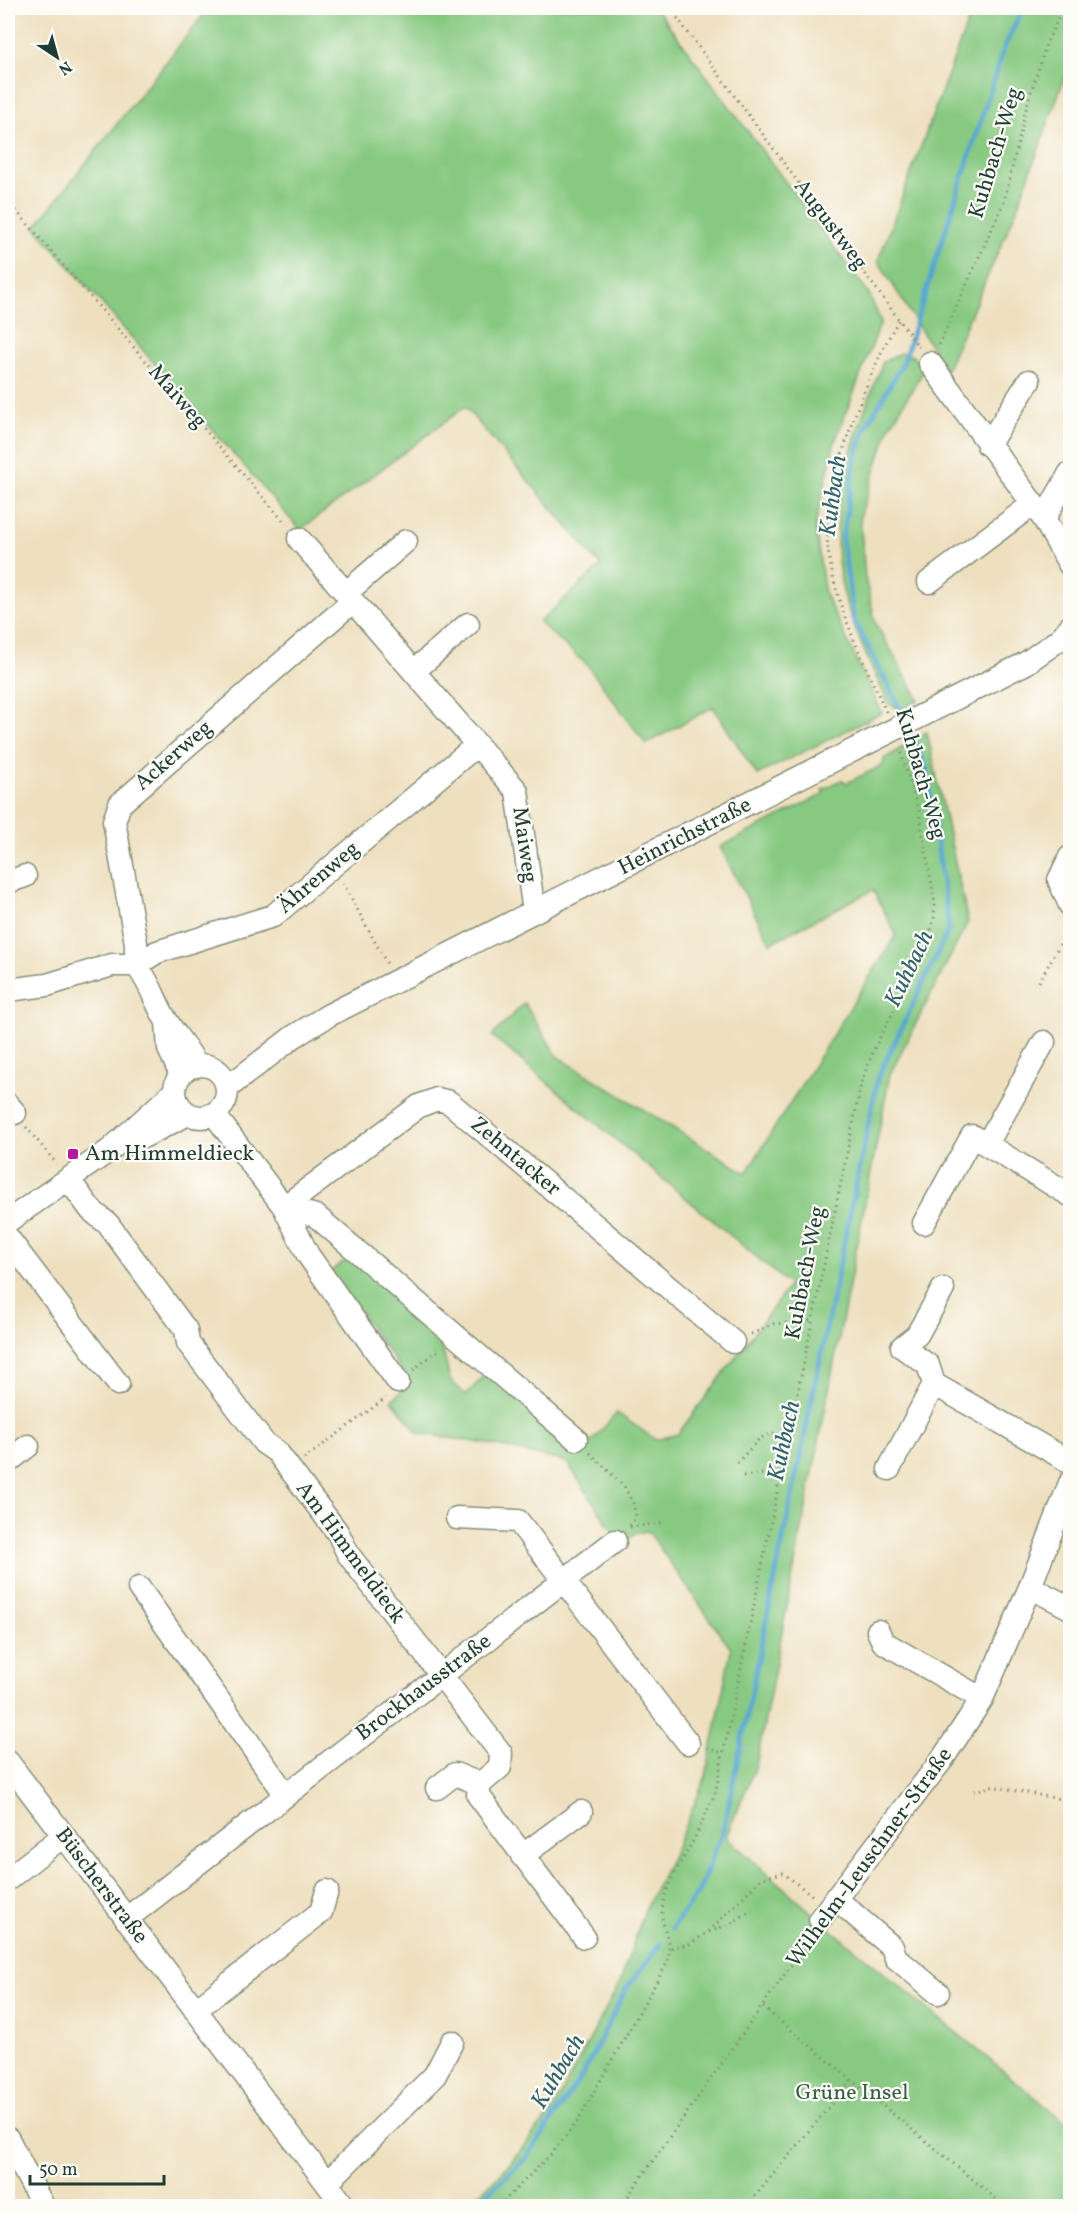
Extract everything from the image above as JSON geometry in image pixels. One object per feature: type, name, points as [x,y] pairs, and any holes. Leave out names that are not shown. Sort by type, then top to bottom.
[{"type":"street","points":[[930,363],[1038,512],[1071,565]]},
{"type":"street","points":[[988,445],[1029,381]]},
{"type":"street","points":[[929,582],[1038,512],[1071,473]]},
{"type":"street","name":"Maiweg","points":[[299,539],[517,791],[534,912]]},
{"type":"street","points":[[349,597],[406,541]]},
{"type":"street","name":"Ackerweg","points":[[136,965],[136,943],[114,821],[120,804],[349,597]]},
{"type":"street","points":[[414,671],[468,624]]},
{"type":"street","name":"Heinrichstraße","points":[[8,1221],[110,1150],[200,1078],[263,1048],[293,1037],[397,981],[895,731],[1026,663],[1060,639],[1071,627]]},
{"type":"street","name":"Ährenweg","points":[[136,965],[157,952],[273,916],[477,745]]},
{"type":"street","points":[[1070,857],[1059,880],[1070,912]]},
{"type":"street","points":[[8,990],[47,985],[112,965],[136,965],[150,982],[167,1023],[185,1043],[200,1078],[222,1107],[206,1117],[188,1114],[181,1108],[200,1078]]},
{"type":"street","points":[[987,1144],[1044,1042]]},
{"type":"street","name":"Zehntacker","points":[[284,1207],[419,1106],[437,1099],[449,1102],[733,1342]]},
{"type":"street","name":"Heinrichstraße","points":[[110,1150],[129,1144],[188,1114]]},
{"type":"street","points":[[214,1114],[284,1207],[308,1255],[398,1382]]},
{"type":"street","points":[[924,1223],[972,1136],[1071,1195]]},
{"type":"street","name":"Am Himmeldieck","points":[[69,1180],[91,1210],[108,1224],[186,1330],[188,1343],[264,1443],[277,1452],[290,1469],[338,1533],[348,1554],[501,1753],[500,1767],[480,1784]]},
{"type":"street","points":[[284,1207],[316,1216],[576,1439]]},
{"type":"street","points":[[308,1255],[337,1234]]},
{"type":"street","points":[[8,1238],[118,1384]]},
{"type":"street","points":[[944,1289],[917,1335],[902,1347],[928,1365],[934,1384],[1071,1462]]},
{"type":"street","points":[[889,1469],[934,1384]]},
{"type":"street","points":[[8,1462],[28,1446]]},
{"type":"street","name":"Wilhelm-Leuschner-Straße","points":[[828,1908],[941,1761],[982,1699],[1071,1483]]},
{"type":"street","points":[[457,1518],[518,1521],[688,1743]]},
{"type":"street","name":"Brockhausstraße","points":[[126,1919],[441,1674],[564,1582],[623,1534]]},
{"type":"street","points":[[1030,1587],[1071,1608]]},
{"type":"street","points":[[139,1588],[286,1795]]},
{"type":"street","points":[[878,1631],[883,1642],[982,1699]]},
{"type":"street","name":"Büscherstraße","points":[[8,1762],[344,2206]]},
{"type":"street","points":[[437,1788],[455,1774],[480,1784],[478,1795],[584,1937]]},
{"type":"street","points":[[522,1856],[581,1812]]},
{"type":"street","points":[[8,1879],[63,1836]]},
{"type":"street","points":[[195,2010],[321,1912],[327,1891]]},
{"type":"street","points":[[828,1908],[892,1947],[896,1958],[938,1993]]},
{"type":"street","points":[[327,2183],[435,2075],[453,2042]]},
{"type":"street","points":[[8,2139],[43,2206]]},
{"type":"path","name":"Augustweg","points":[[670,8],[900,318],[930,363]]},
{"type":"path","name":"Kuhbach-Weg","points":[[941,339],[1004,202],[1027,105],[1047,42],[1063,8]]},
{"type":"path","name":"Maiweg","points":[[8,201],[299,539]]},
{"type":"path","name":"Kuhbach-Weg","points":[[671,1948],[662,1920],[666,1888],[695,1837],[715,1794],[862,1080],[875,1047],[932,935],[934,903],[919,813],[895,731],[839,605],[827,547],[831,503],[844,452],[878,358],[900,318]]},
{"type":"path","points":[[333,866],[397,981]]},
{"type":"path","points":[[1039,982],[1070,912]]},
{"type":"path","points":[[11,1109],[69,1180]]},
{"type":"path","points":[[733,1342],[774,1324],[813,1320]]},
{"type":"path","points":[[290,1469],[346,1427]]},
{"type":"path","points":[[737,1463],[760,1438],[771,1434],[790,1435]]},
{"type":"path","points":[[576,1439],[630,1495],[636,1516],[623,1534]]},
{"type":"path","points":[[743,1476],[782,1472]]},
{"type":"path","points":[[623,1534],[663,1523]]},
{"type":"path","points":[[974,1791],[992,1785],[1071,1801]]},
{"type":"path","points":[[500,2206],[550,2155],[577,2122],[667,1963],[671,1948],[690,1944],[708,1932],[762,1878],[783,1874],[828,1908]]},
{"type":"path","name":"Wilhelm-Leuschner-Straße","points":[[621,2206],[763,2007],[828,1908]]},
{"type":"path","points":[[708,1932],[730,1924],[752,1910]]},
{"type":"path","points":[[763,2007],[1005,2206]]},
{"type":"path","points":[[747,2206],[852,2079]]},
{"type":"green space","points":[[209,8],[656,8],[869,294],[881,322],[835,441],[815,526],[825,594],[882,713],[757,775],[713,707],[646,744],[587,665],[539,622],[601,566],[465,407],[300,530],[35,227]]},
{"type":"green space","points":[[973,8],[1070,8],[1070,62],[1017,209],[946,371],[878,261]]},
{"type":"green space","points":[[900,353],[913,356],[924,370],[889,428],[860,517],[865,578],[876,624],[919,700],[899,710],[888,703],[851,618],[840,574],[837,542],[838,512],[843,481],[860,422],[883,362]]},
{"type":"green space","name":"Grüne Insel","points":[[927,732],[968,922],[890,1074],[756,1766],[726,1837],[828,1927],[1070,2126],[1070,2206],[465,2206],[500,2175],[551,2113],[620,1982],[645,1910],[678,1843],[706,1776],[731,1649],[648,1531],[637,1533],[621,1544],[567,1462],[488,1444],[418,1433],[392,1400],[411,1383],[330,1272],[352,1256],[438,1330],[450,1380],[466,1395],[485,1375],[535,1395],[589,1444],[617,1413],[656,1440],[678,1434],[790,1285],[492,1036],[524,1003],[558,1057],[746,1173],[896,935],[873,890],[770,943],[720,847],[824,794],[822,790],[841,780],[847,783],[883,765],[884,759]]},
{"type":"waterway","name":"Kuhbach","points":[[905,718],[854,620],[842,539],[855,459],[866,427],[903,363],[1004,48],[1023,8]]},
{"type":"waterway","name":"Kuhbach","points":[[672,1928],[699,1891],[724,1827],[878,1077],[949,929],[927,771],[910,729]]},
{"type":"waterway","name":"Kuhbach","points":[[474,2206],[527,2157],[583,2074],[626,1989],[660,1944]]},
{"type":"place","name":"Am Himmeldieck","points":[[73,1154]]}]
